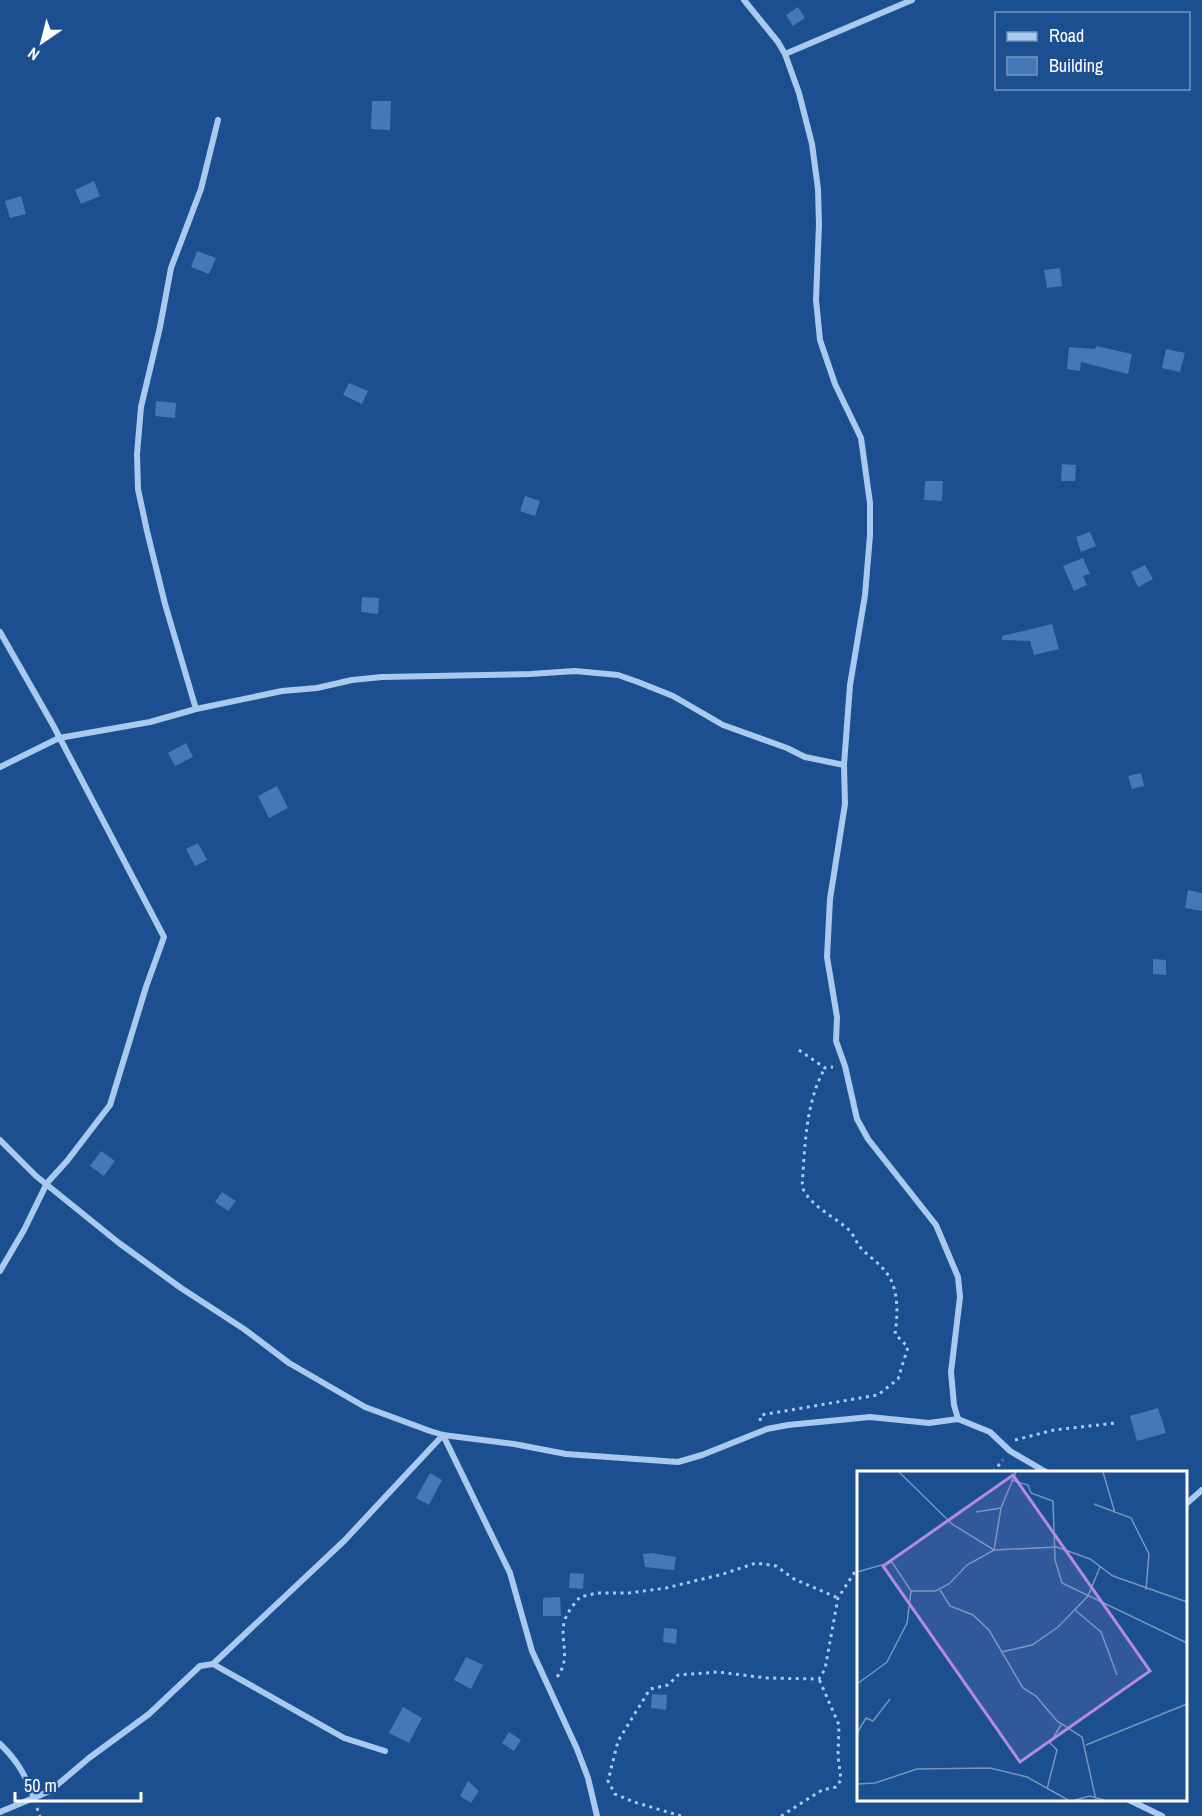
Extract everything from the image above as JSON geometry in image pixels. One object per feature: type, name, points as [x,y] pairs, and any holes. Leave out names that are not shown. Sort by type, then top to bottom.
[{"type":"street","points":[[744,0],[786,54],[812,144],[818,189],[816,300],[820,340],[835,384],[861,438],[870,503],[865,595],[850,685],[844,765],[844,804],[830,899],[827,957],[837,1017],[836,1041],[845,1066],[857,1119],[868,1139],[936,1225],[958,1277],[960,1298],[951,1372],[954,1406],[958,1419]]},
{"type":"street","points":[[786,54],[912,0]]},
{"type":"street","points":[[196,709],[165,604],[147,531],[138,489],[137,454],[141,407],[171,268],[201,189],[218,120]]},
{"type":"street","points":[[0,632],[164,937],[146,987],[110,1105],[47,1183],[24,1230],[0,1271]]},
{"type":"street","points":[[0,767],[59,738],[150,722],[196,709],[282,691],[318,688],[352,680],[382,677],[508,675],[575,671],[618,675],[673,696],[723,725],[787,748],[805,757],[844,765]]},
{"type":"street","points":[[0,1140],[36,1176],[119,1243],[289,1363],[365,1407],[443,1435],[514,1444],[566,1454],[678,1462],[702,1455],[758,1432],[788,1425],[870,1417],[929,1423],[958,1419],[990,1432],[1010,1451],[1043,1471]]},
{"type":"street","points":[[0,1812],[50,1791],[89,1758],[149,1714],[200,1666],[213,1664],[344,1541],[443,1435]]},
{"type":"street","points":[[443,1435],[510,1573],[532,1651],[549,1685],[588,1778],[597,1816]]},
{"type":"street","points":[[1187,1502],[1202,1490]]},
{"type":"street","points":[[213,1664],[344,1738],[385,1751]]},
{"type":"street","points":[[0,1744],[12,1755],[25,1773],[34,1798]]},
{"type":"street","points":[[1131,1801],[1162,1816]]},
{"type":"path","points":[[799,1050],[825,1068],[845,1066]]},
{"type":"path","points":[[758,1432],[761,1415],[878,1395],[898,1379],[908,1347],[895,1334],[896,1295],[893,1283],[885,1271],[860,1247],[850,1231],[821,1209],[805,1194],[802,1187],[807,1131],[817,1082],[825,1068]]},
{"type":"path","points":[[1001,1443],[1054,1430],[1116,1423]]},
{"type":"path","points":[[995,1471],[1010,1451]]},
{"type":"path","points":[[549,1685],[563,1669],[566,1655],[563,1636],[565,1618],[580,1597],[597,1593],[629,1593],[675,1586],[756,1563],[776,1566],[794,1579],[838,1598]]},
{"type":"path","points":[[819,1679],[825,1669],[838,1598],[857,1569]]},
{"type":"path","points":[[681,1816],[615,1794],[608,1781],[618,1742],[650,1689],[668,1685],[678,1676],[718,1672],[767,1678],[819,1679]]},
{"type":"path","points":[[781,1816],[822,1790],[836,1787],[840,1780],[839,1725],[819,1679]]},
{"type":"building","points":[[798,7],[805,18],[793,26],[786,15]]},
{"type":"building","points":[[372,101],[391,101],[390,130],[371,129]]},
{"type":"building","points":[[94,181],[100,196],[81,204],[75,190]]},
{"type":"building","points":[[21,196],[26,214],[10,218],[5,201]]},
{"type":"building","points":[[197,251],[216,258],[209,274],[191,267]]},
{"type":"building","points":[[1060,268],[1062,286],[1047,288],[1044,270]]},
{"type":"building","points":[[1096,346],[1132,354],[1128,374],[1081,362],[1080,371],[1067,369],[1069,347],[1095,349]]},
{"type":"building","points":[[1166,349],[1185,353],[1180,372],[1162,368]]},
{"type":"building","points":[[349,383],[368,391],[362,404],[343,395]]},
{"type":"building","points":[[156,401],[176,403],[175,418],[155,416]]},
{"type":"building","points":[[1062,464],[1076,465],[1075,481],[1061,481]]},
{"type":"building","points":[[925,481],[943,481],[942,501],[924,500]]},
{"type":"building","points":[[525,496],[540,501],[535,516],[520,511]]},
{"type":"building","points":[[1090,532],[1096,546],[1081,552],[1076,537]]},
{"type":"building","points":[[1083,558],[1090,574],[1083,576],[1087,585],[1074,591],[1063,566]]},
{"type":"building","points":[[1145,565],[1153,579],[1138,587],[1131,572]]},
{"type":"building","points":[[362,597],[379,598],[378,614],[361,612]]},
{"type":"building","points":[[1052,624],[1059,649],[1034,655],[1030,641],[1002,640],[1002,636]]},
{"type":"building","points":[[186,743],[193,757],[175,766],[168,753]]},
{"type":"building","points":[[1141,773],[1144,786],[1132,789],[1128,776]]},
{"type":"building","points":[[277,786],[288,808],[269,818],[258,796]]},
{"type":"building","points":[[198,843],[207,860],[195,866],[186,849]]},
{"type":"building","points":[[1188,890],[1202,893],[1202,911],[1185,908]]},
{"type":"building","points":[[1153,959],[1166,960],[1166,975],[1153,974]]},
{"type":"building","points":[[101,1151],[115,1161],[104,1176],[90,1166]]},
{"type":"building","points":[[222,1192],[236,1201],[228,1211],[215,1202]]},
{"type":"building","points":[[1158,1408],[1166,1433],[1137,1441],[1130,1416]]},
{"type":"building","points":[[430,1473],[442,1480],[429,1505],[416,1498]]},
{"type":"building","points":[[652,1553],[676,1557],[674,1570],[645,1567],[643,1554]]},
{"type":"building","points":[[570,1573],[584,1574],[583,1589],[569,1588]]},
{"type":"building","points":[[560,1597],[561,1616],[543,1616],[543,1598]]},
{"type":"building","points":[[664,1628],[677,1629],[676,1644],[663,1642]]},
{"type":"building","points":[[466,1657],[483,1665],[471,1689],[454,1680]]},
{"type":"building","points":[[652,1694],[667,1695],[666,1710],[651,1708]]},
{"type":"building","points":[[403,1707],[422,1718],[409,1743],[389,1733]]},
{"type":"building","points":[[509,1732],[521,1740],[514,1751],[502,1743]]},
{"type":"building","points":[[468,1781],[479,1791],[471,1803],[460,1796]]}]
